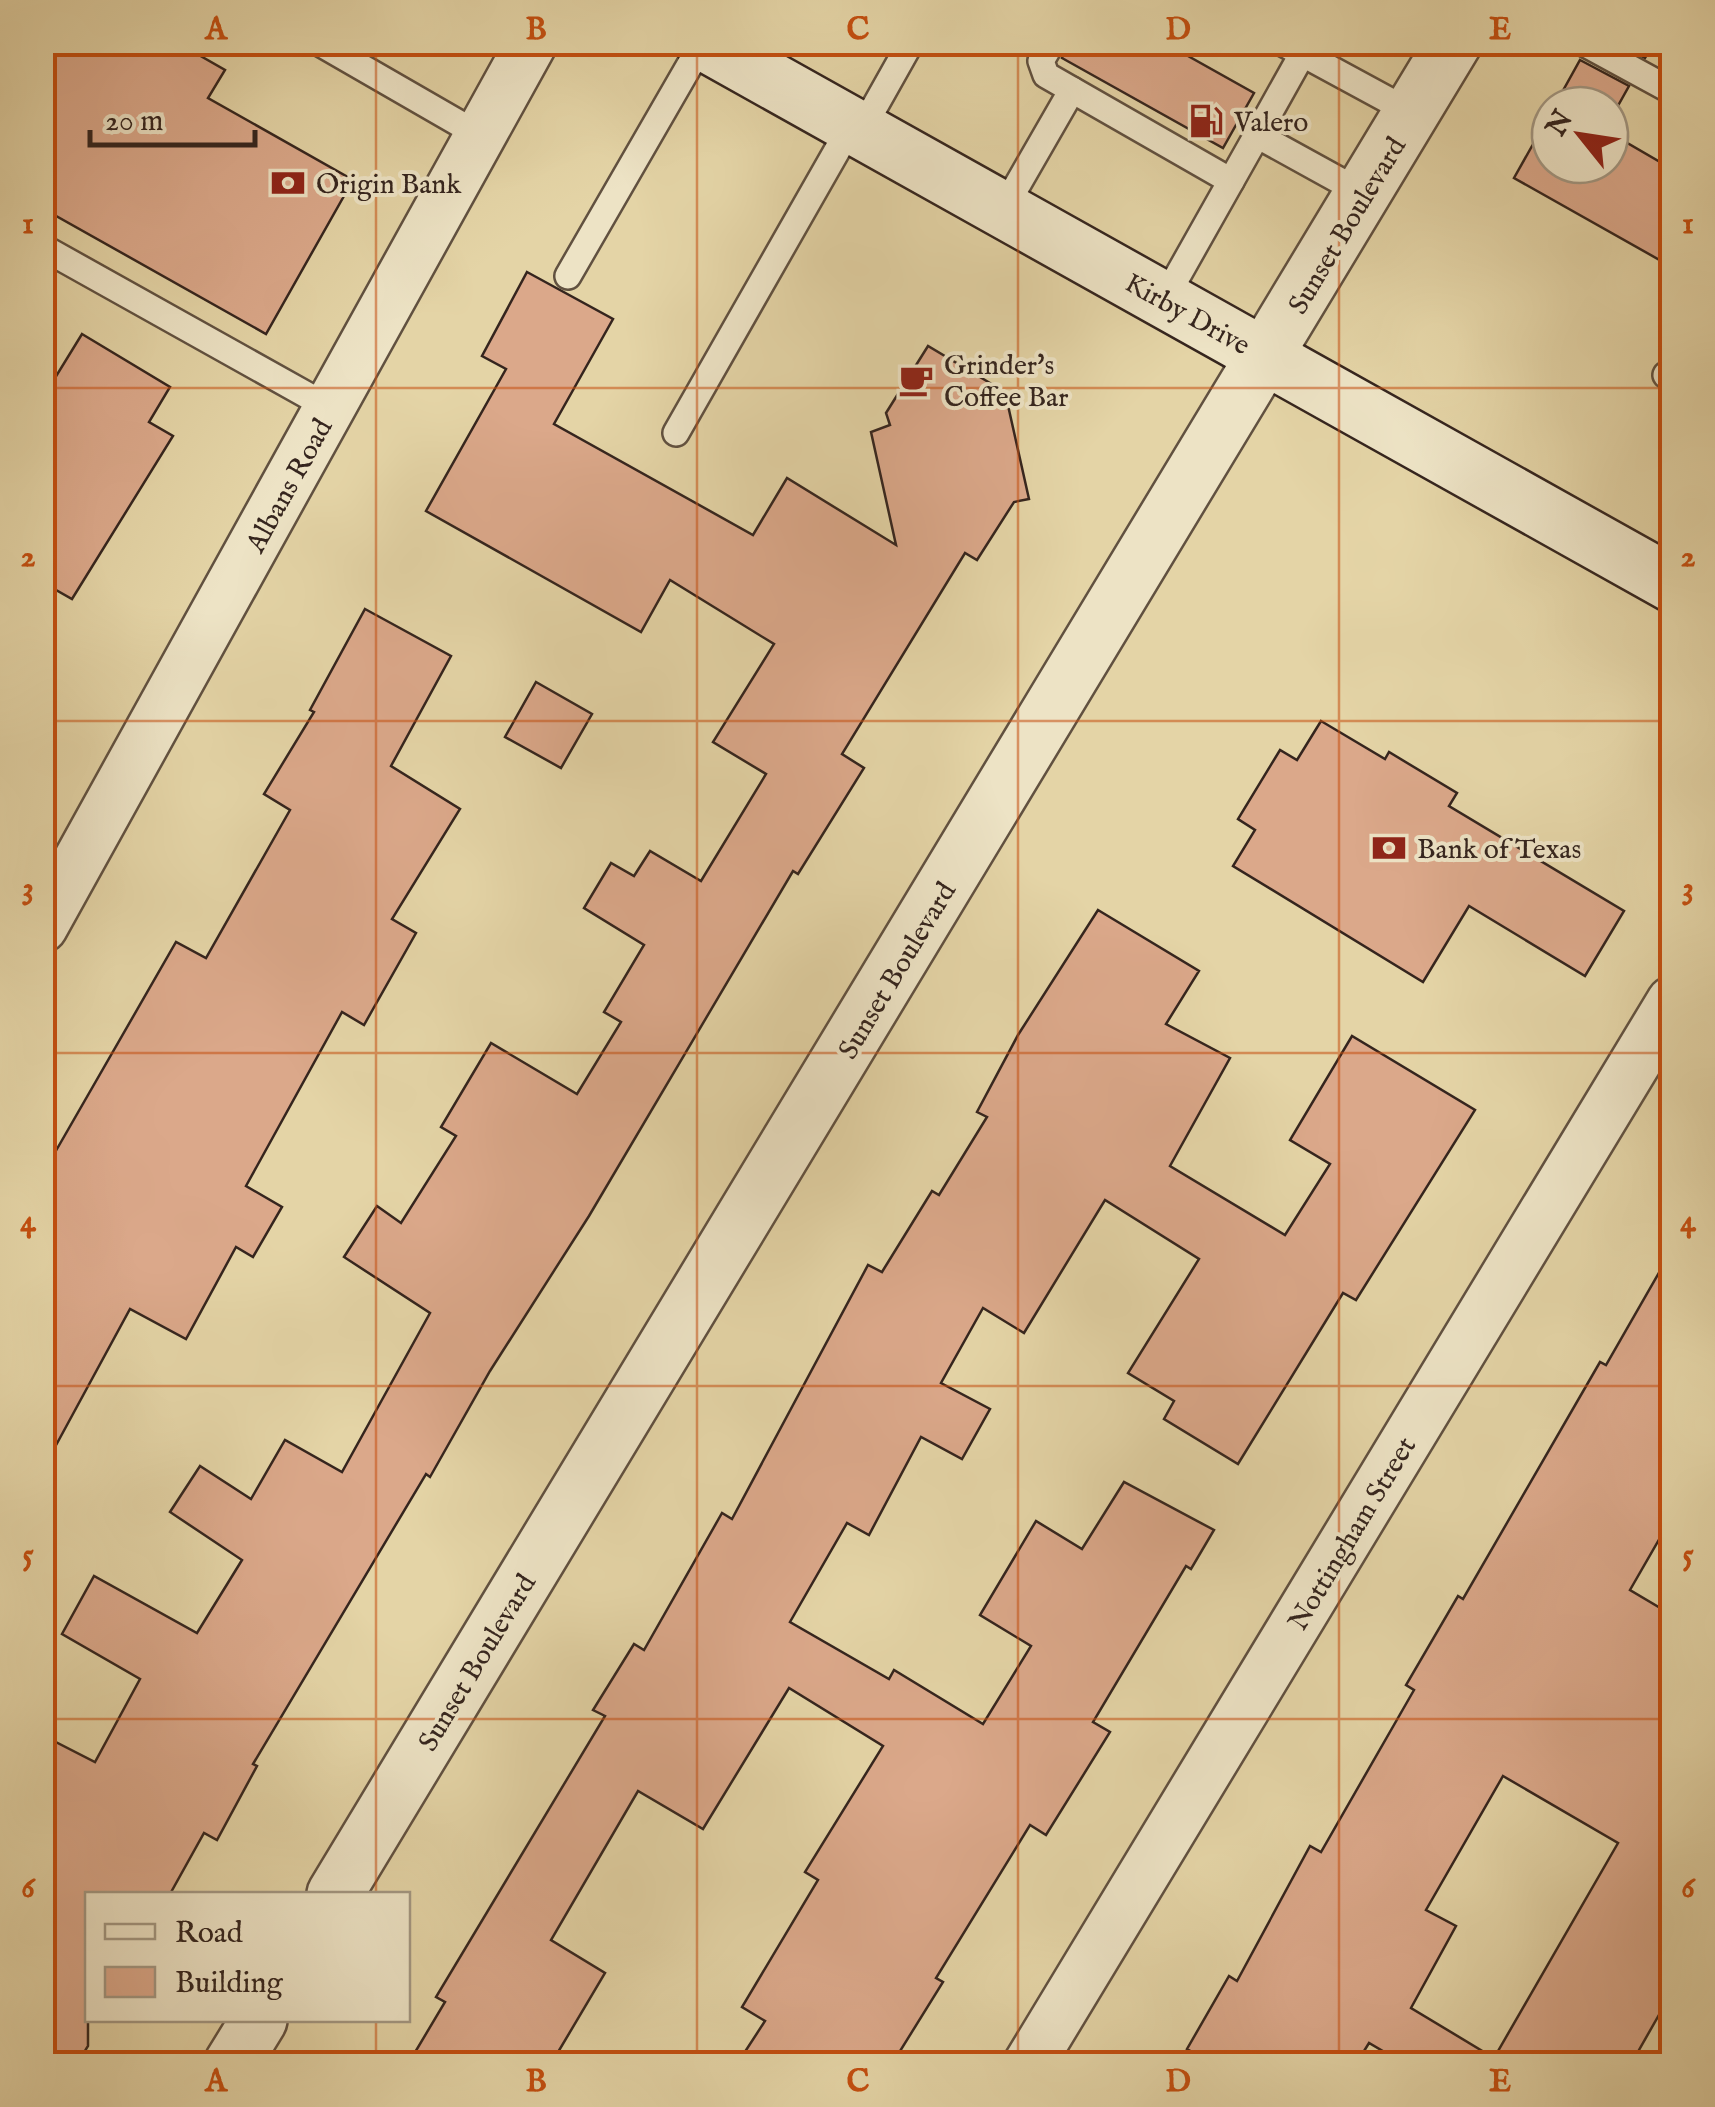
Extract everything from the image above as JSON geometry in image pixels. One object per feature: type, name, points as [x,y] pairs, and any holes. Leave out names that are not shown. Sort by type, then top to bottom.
[{"type":"street","name":"Albans Road","points":[[42,927],[532,42]]},
{"type":"street","name":"Kirby Drive","points":[[703,42],[1672,584]]},
{"type":"street","name":"Sunset Boulevard","points":[[336,1892],[1454,42]]},
{"type":"street","name":"Nottingham Street","points":[[1029,2064],[1672,1002]]},
{"type":"street","points":[[232,2064],[259,2022]]},
{"type":"lane","points":[[318,42],[481,136]]},
{"type":"lane","points":[[568,276],[703,42]]},
{"type":"lane","points":[[676,434],[911,42]]},
{"type":"lane","points":[[1052,42],[1041,61],[1046,75],[1231,181]]},
{"type":"lane","points":[[1582,42],[1672,92]]},
{"type":"lane","points":[[1164,300],[1257,135],[1297,46],[1412,113]]},
{"type":"lane","points":[[1003,210],[1072,90]]},
{"type":"lane","points":[[1257,135],[1364,194]]},
{"type":"lane","points":[[42,247],[330,408]]},
{"type":"building","points":[[42,42],[176,42],[225,70],[208,98],[353,180],[266,334],[42,208]]},
{"type":"building","name":"Valero","points":[[1068,42],[1163,42],[1254,93],[1223,148],[1062,58]]},
{"type":"building","points":[[1617,42],[1654,42],[1645,58]]},
{"type":"building","points":[[1580,60],[1627,85],[1566,85]]},
{"type":"building","points":[[1630,145],[1672,169],[1672,267],[1514,178],[1530,150],[1530,185],[1630,185]]},
{"type":"building","points":[[527,272],[613,319],[554,424],[753,535],[787,478],[896,545],[871,432],[890,425],[886,413],[928,346],[1005,392],[1029,499],[1014,502],[977,560],[965,553],[842,754],[864,768],[798,874],[793,871],[589,1216],[490,1371],[430,1477],[426,1474],[253,1764],[257,1766],[217,1840],[204,1833],[171,1892],[85,1892],[88,2046],[77,2064],[42,2064],[42,1735],[95,1762],[140,1679],[62,1634],[94,1576],[197,1633],[242,1560],[170,1512],[200,1466],[251,1499],[285,1440],[342,1472],[430,1313],[344,1257],[377,1206],[401,1223],[456,1136],[441,1127],[491,1043],[577,1094],[621,1022],[604,1012],[644,945],[584,908],[611,863],[634,876],[650,851],[701,881],[766,774],[713,742],[774,644],[670,580],[641,632],[426,511],[506,369],[482,356]]},
{"type":"building","points":[[82,334],[170,387],[149,422],[173,436],[72,599],[42,582],[42,399]]},
{"type":"building","points":[[365,609],[451,656],[391,766],[460,809],[392,919],[416,933],[364,1025],[342,1012],[246,1186],[282,1207],[253,1257],[236,1247],[186,1339],[130,1309],[42,1471],[42,1175],[176,942],[206,958],[290,810],[264,794],[314,712],[310,710]]},
{"type":"building","points":[[536,682],[592,714],[561,768],[505,737]]},
{"type":"building","points":[[1321,721],[1385,759],[1389,752],[1457,793],[1449,806],[1624,911],[1585,976],[1469,906],[1423,982],[1233,866],[1255,830],[1238,819],[1280,750],[1297,760]]},
{"type":"building","points":[[1098,910],[1199,971],[1166,1024],[1230,1058],[1170,1166],[1285,1235],[1330,1164],[1290,1140],[1352,1036],[1475,1110],[1356,1300],[1343,1293],[1238,1464],[1164,1419],[1174,1401],[1128,1373],[1199,1259],[1105,1200],[1024,1333],[983,1308],[941,1383],[990,1409],[962,1459],[921,1437],[869,1535],[847,1523],[790,1622],[889,1679],[894,1670],[983,1724],[1031,1646],[980,1615],[1036,1521],[1082,1549],[1124,1482],[1214,1530],[1191,1569],[1186,1566],[1093,1722],[1110,1732],[1046,1835],[1030,1825],[936,1978],[943,1982],[892,2064],[737,2064],[765,2021],[742,2007],[818,1880],[805,1872],[883,1746],[789,1688],[703,1829],[638,1791],[551,1940],[605,1973],[551,2064],[408,2064],[445,2002],[436,1997],[605,1716],[593,1710],[634,1644],[644,1650],[722,1513],[732,1519],[868,1265],[882,1272],[932,1191],[939,1195],[987,1117],[977,1112],[1018,1035]]},
{"type":"building","points":[[1672,1250],[1672,1517],[1630,1590],[1672,1615],[1672,1992],[1631,2064],[1405,2064],[1369,2043],[1356,2064],[1213,2064],[1187,2049],[1229,1976],[1237,1981],[1310,1846],[1321,1852],[1414,1690],[1406,1685],[1458,1596],[1463,1599],[1600,1362],[1606,1365]],"holes":[[[1503,1776],[1618,1843],[1494,2058],[1411,2008],[1456,1926],[1426,1910]]]},
{"type":"place","name":"Valero","points":[[1206,121]]},
{"type":"place","name":"Origin Bank","points":[[288,183]]},
{"type":"place","name":"Grinder's Coffee Bar","points":[[916,380]]},
{"type":"place","name":"Bank of Texas","points":[[1389,848]]}]
